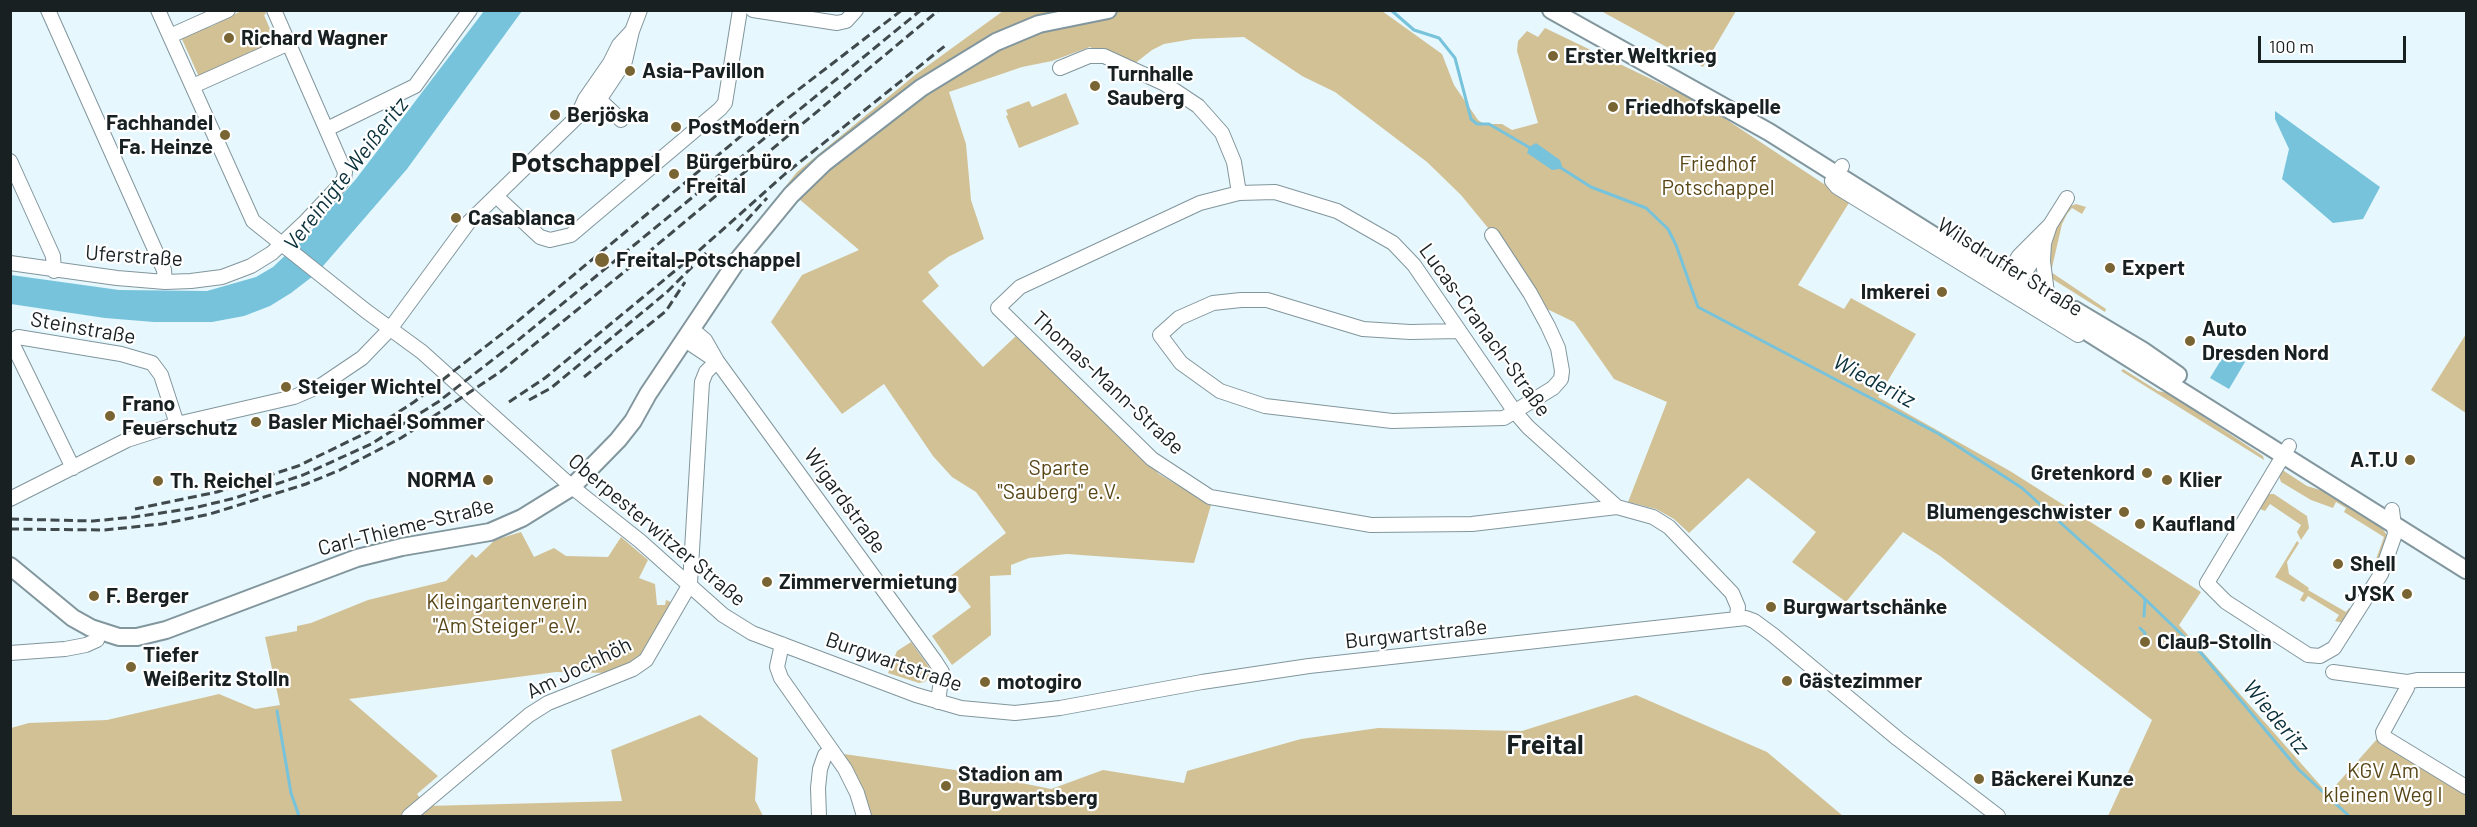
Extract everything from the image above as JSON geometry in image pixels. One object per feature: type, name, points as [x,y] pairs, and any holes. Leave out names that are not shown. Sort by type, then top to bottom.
[{"type":"main road","name":"Carl-Thieme-Straße","points":[[10,566],[73,618],[91,628],[119,637],[153,635],[357,558],[402,547],[490,531],[522,518],[572,486],[605,455],[633,421],[737,261],[791,195],[824,163],[921,87],[971,56],[1024,29],[1108,10]]},
{"type":"main road","name":"Wilsdruffer Straße","points":[[1551,10],[1839,170],[2287,451],[2466,558]]},
{"type":"main road","name":"Wilsdruffer Straße","points":[[1572,10],[1745,105],[1839,170]]},
{"type":"main road","name":"Wilsdruffer Straße","points":[[2013,278],[2047,293],[2142,350],[2177,381]]},
{"type":"main road","name":"Wilsdruffer Straße","points":[[2394,517],[2466,570]]},
{"type":"main road","name":"Carl-Thieme-Straße","points":[[10,574],[34,584]]},
{"type":"street","points":[[48,10],[166,274],[165,282]]},
{"type":"street","name":"Oberpesterwitzer Straße","points":[[158,10],[252,221],[445,371],[572,486],[735,624],[782,644]]},
{"type":"street","points":[[170,36],[228,10]]},
{"type":"street","points":[[274,10],[327,129],[415,86],[470,10]]},
{"type":"street","points":[[10,500],[127,440],[177,424],[294,397],[322,385],[362,358],[390,329],[454,240],[499,199],[577,117],[599,100],[619,73],[629,52],[632,31],[640,10]]},
{"type":"street","points":[[499,199],[540,237],[550,240],[571,235],[725,103],[740,10]]},
{"type":"street","points":[[753,10],[837,23],[843,23],[856,10]]},
{"type":"street","points":[[193,86],[289,43]]},
{"type":"street","points":[[1060,68],[1089,56],[1104,56],[1165,84],[1198,106],[1222,133],[1234,162],[1239,193]]},
{"type":"street","points":[[602,102],[621,120]]},
{"type":"street","name":"Uferstraße","points":[[10,263],[54,271],[165,282],[222,277],[261,261],[286,248],[306,221],[344,179],[345,172],[327,129]]},
{"type":"street","points":[[10,161],[53,256],[54,271]]},
{"type":"street","name":"Wilsdruffer Straße","points":[[1839,170],[1832,181],[1837,188],[1879,211],[2161,387],[2168,389],[2177,381]]},
{"type":"street","name":"Lucas-Cranach-Straße","points":[[998,308],[1020,287],[1200,203],[1239,193],[1275,192],[1336,211],[1393,243],[1414,265],[1515,412],[1554,452],[1617,507],[1653,517],[1669,526],[1732,593],[1738,607],[1737,618]]},
{"type":"street","points":[[2013,278],[2019,256],[2050,225],[2067,198]]},
{"type":"street","points":[[2047,293],[2043,261],[2044,243],[2050,225]]},
{"type":"street","points":[[1459,331],[1410,332],[1363,329],[1267,300],[1241,300],[1213,303],[1179,318],[1160,335],[1181,363],[1220,391],[1265,406],[1392,421],[1504,418],[1553,388],[1560,379],[1561,364],[1553,338],[1535,301],[1492,235]]},
{"type":"street","points":[[2013,278],[2044,243]]},
{"type":"street","name":"Thomas-Mann-Straße","points":[[998,308],[1152,459],[1210,497],[1371,525],[1472,524],[1617,507]]},
{"type":"street","name":"Wigardstraße","points":[[688,335],[705,340],[717,361],[935,661],[942,672],[938,702]]},
{"type":"street","name":"Steinstraße","points":[[11,341],[18,337],[66,344],[121,354],[152,363],[161,375],[177,424]]},
{"type":"street","points":[[11,341],[73,468]]},
{"type":"street","points":[[690,584],[702,382],[706,372],[717,361]]},
{"type":"street","points":[[2287,451],[2206,583],[2226,602],[2308,655],[2320,656],[2334,648],[2346,631],[2381,574],[2394,537],[2394,517]]},
{"type":"street","name":"Am Jochhöh","points":[[409,816],[529,715],[548,703],[633,669],[646,660],[690,584]]},
{"type":"street","name":"Burgwartstraße","points":[[782,644],[903,691],[938,702],[970,709],[1007,712],[1060,708],[1309,666],[1678,627],[1737,618],[1754,621],[1765,628],[1936,770],[1998,816]]},
{"type":"street","points":[[10,653],[65,650],[97,640]]},
{"type":"street","points":[[782,644],[777,667],[780,678],[852,781],[864,816]]},
{"type":"street","points":[[2333,672],[2407,682],[2466,680]]},
{"type":"street","points":[[2407,682],[2407,688],[2383,732],[2384,737],[2466,787]]},
{"type":"street","points":[[819,816],[820,769],[825,754],[831,751]]},
{"type":"green space","points":[[265,10],[264,15],[270,29],[273,28],[279,41],[254,53],[252,51],[199,77],[181,37],[208,25],[210,27],[241,11]]},
{"type":"green space","points":[[1003,11],[1382,11],[1442,54],[1454,85],[1478,120],[1484,124],[1502,124],[1512,130],[1538,123],[1517,51],[1518,41],[1527,31],[1538,37],[1545,28],[1678,92],[1718,114],[1833,190],[1852,198],[1798,285],[1844,309],[1851,298],[1916,334],[1878,397],[2010,471],[2201,592],[2179,625],[2328,794],[2378,738],[2466,790],[2466,816],[2108,816],[2152,720],[1940,556],[1903,532],[1846,602],[1792,562],[1816,532],[1748,478],[1689,533],[1674,519],[1656,509],[1628,502],[1667,402],[1614,379],[1574,322],[1545,308],[1502,245],[1461,195],[1427,162],[1335,92],[1302,76],[1244,37],[1193,39],[1164,44],[1152,50],[1129,68],[1090,47],[949,92],[966,144],[971,200],[984,239],[948,257],[928,272],[939,286],[922,301],[983,367],[1017,335],[1159,474],[1211,505],[1194,563],[1067,554],[1029,558],[1011,565],[1011,575],[990,576],[991,635],[952,665],[932,636],[971,607],[948,578],[1006,533],[976,492],[952,477],[933,456],[884,384],[842,414],[771,322],[802,275],[859,250],[785,187],[797,172],[915,75]]},
{"type":"green space","points":[[1601,11],[1736,11],[1703,67]]},
{"type":"green space","points":[[1066,93],[1079,124],[1019,148],[1006,116],[1008,115],[1006,110],[1029,101],[1032,107]]},
{"type":"green space","points":[[2076,204],[2086,207],[2082,214],[2072,208],[2067,214],[2062,224],[2051,272],[2106,309],[2105,312],[2046,275],[2052,238],[2068,207]]},
{"type":"green space","points":[[2466,334],[2466,413],[2431,390]]},
{"type":"green space","points":[[2123,369],[2158,391],[2168,393],[2263,456],[2264,460],[2121,371]]},
{"type":"green space","points":[[2281,469],[2307,486],[2333,494],[2378,523],[2387,535],[2379,562],[2375,562],[2384,537],[2344,512],[2346,508],[2336,502],[2333,508],[2311,500],[2281,482],[2279,476]]},
{"type":"green space","points":[[2267,494],[2274,494],[2307,516],[2309,528],[2301,540],[2297,532],[2301,525],[2270,504],[2265,511],[2260,509]]},
{"type":"green space","name":"Kleingartenverein \"Am Steiger\" e.V.","points":[[521,532],[534,557],[554,548],[566,556],[608,557],[621,537],[648,560],[639,578],[655,584],[657,605],[665,605],[666,600],[671,602],[645,651],[636,661],[609,673],[556,672],[349,699],[438,776],[417,794],[426,806],[622,801],[611,750],[700,715],[758,758],[755,800],[763,816],[11,816],[11,728],[29,723],[107,720],[219,694],[255,709],[280,705],[265,637],[297,631],[297,626],[311,623],[368,600],[446,581],[472,554],[476,558],[495,540]]},
{"type":"green space","points":[[2297,541],[2299,543],[2287,562],[2289,574],[2309,588],[2308,590],[2346,612],[2349,608],[2351,611],[2343,623],[2335,621],[2339,615],[2308,596],[2304,602],[2300,600],[2304,593],[2275,577]]},
{"type":"green space","points":[[911,642],[929,667],[931,673],[925,682],[919,683],[888,673],[897,651]]},
{"type":"green space","points":[[1636,695],[1767,752],[1843,816],[871,816],[844,754],[962,771],[1051,789],[1103,770],[1184,783],[1187,771],[1301,739],[1378,728],[1522,731]]},
{"type":"water","points":[[484,11],[522,11],[407,169],[317,273],[291,293],[270,306],[244,316],[212,322],[154,322],[105,318],[11,304],[11,275],[119,290],[207,291],[256,277],[273,267],[312,230],[356,179]]},
{"type":"water","points":[[2275,111],[2380,187],[2363,219],[2333,223],[2282,179],[2289,149],[2275,119]]},
{"type":"water","points":[[1536,143],[1560,160],[1562,166],[1559,169],[1552,170],[1527,153],[1529,147]]},
{"type":"water","points":[[2227,350],[2245,362],[2229,389],[2210,378]]},
{"type":"waterway","name":"Wiederitz","points":[[1391,10],[1414,30],[1439,38],[1455,58],[1471,119],[1477,124],[1489,124],[1532,149]]},
{"type":"waterway","name":"Wiederitz","points":[[1558,166],[1591,187],[1646,208],[1668,229],[1698,307],[1939,434],[2022,488],[2201,653],[2298,769],[2349,816]]},
{"type":"waterway","points":[[2144,616],[2145,600]]},
{"type":"waterway","points":[[2140,628],[2145,633],[2145,642]]},
{"type":"waterway","points":[[277,711],[291,793],[299,816]]},
{"type":"railway","points":[[135,509],[217,492],[298,466],[366,433],[414,402],[512,326],[781,103],[902,10]]},
{"type":"railway","points":[[10,519],[93,521],[194,508],[235,498],[303,475],[371,444],[438,402],[517,341],[921,10]]},
{"type":"railway","points":[[10,529],[104,530],[162,524],[210,514],[306,484],[340,470],[401,438],[500,372],[639,260],[939,10]]},
{"type":"railway","points":[[509,402],[545,378],[693,256],[785,174],[946,45]]},
{"type":"railway","points":[[737,231],[767,198]]},
{"type":"railway","points":[[529,400],[551,388],[667,292],[706,253]]},
{"type":"railway","points":[[584,377],[666,311],[685,282]]},
{"type":"place","name":"Richard Wagner","points":[[229,38]]},
{"type":"place","name":"Erster Weltkrieg","points":[[1553,56]]},
{"type":"place","name":"Asia-Pavillon","points":[[630,71]]},
{"type":"place","name":"Turnhalle Sauberg","points":[[1095,86]]},
{"type":"place","name":"Friedhofskapelle","points":[[1613,107]]},
{"type":"place","name":"Berjöska","points":[[555,115]]},
{"type":"place","name":"PostModern","points":[[676,127]]},
{"type":"place","name":"Fachhandel Fa. Heinze","points":[[225,135]]},
{"type":"place","name":"Bürgerbüro Freital","points":[[674,174]]},
{"type":"place","name":"Casablanca","points":[[456,218]]},
{"type":"place","name":"Freital-Potschappel","points":[[602,260]]},
{"type":"place","name":"Expert","points":[[2110,268]]},
{"type":"place","name":"Imkerei","points":[[1942,292]]},
{"type":"place","name":"Auto Dresden Nord","points":[[2190,341]]},
{"type":"place","name":"Steiger Wichtel","points":[[286,387]]},
{"type":"place","name":"Frano Feuerschutz","points":[[110,416]]},
{"type":"place","name":"Basler Michael Sommer","points":[[256,422]]},
{"type":"place","name":"A.T.U","points":[[2410,460]]},
{"type":"place","name":"Gretenkord","points":[[2147,473]]},
{"type":"place","name":"NORMA","points":[[488,480]]},
{"type":"place","name":"Klier","points":[[2167,480]]},
{"type":"place","name":"Th. Reichel","points":[[158,481]]},
{"type":"place","name":"Blumengeschwister","points":[[2124,512]]},
{"type":"place","name":"Kaufland","points":[[2140,524]]},
{"type":"place","name":"Shell","points":[[2338,564]]},
{"type":"place","name":"Zimmervermietung","points":[[767,582]]},
{"type":"place","name":"JYSK","points":[[2407,594]]},
{"type":"place","name":"F. Berger","points":[[94,596]]},
{"type":"place","name":"Burgwartschänke","points":[[1771,607]]},
{"type":"place","name":"Clauß-Stolln","points":[[2145,642]]},
{"type":"place","name":"Tiefer Weißeritz Stolln","points":[[131,667]]},
{"type":"place","name":"Gästezimmer","points":[[1787,681]]},
{"type":"place","name":"motogiro","points":[[985,682]]},
{"type":"place","name":"Bäckerei Kunze","points":[[1979,779]]},
{"type":"place","name":"Stadion am Burgwartsberg","points":[[946,786]]},
{"type":"district","name":"Potschappel","points":[[586,163]]},
{"type":"district","name":"Freital","points":[[1545,745]]},
{"type":"park label","name":"Friedhof Potschappel","points":[[1718,176]]},
{"type":"park label","name":"Sparte \"Sauberg\" e.V.","points":[[1059,480]]},
{"type":"park label","name":"KGV Am kleinen Weg I","points":[[2383,783]]},
{"type":"water label","name":"Vereinigte Weißeritz","points":[[346,174]]}]
